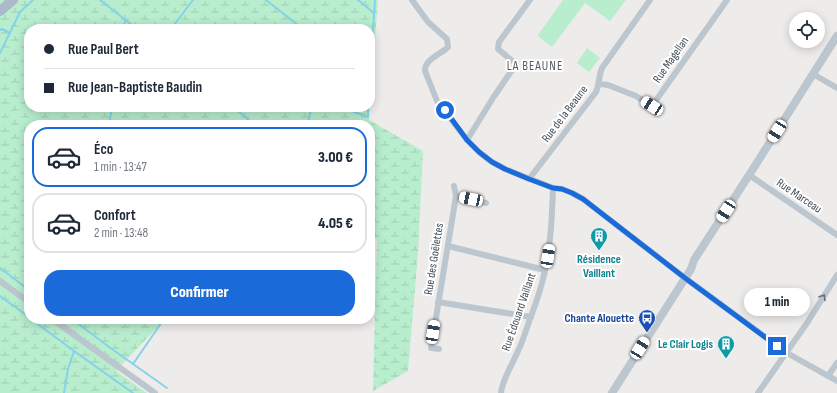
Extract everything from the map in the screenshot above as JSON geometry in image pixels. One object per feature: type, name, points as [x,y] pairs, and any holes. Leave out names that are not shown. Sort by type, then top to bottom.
[{"type":"main road","points":[[0,4],[5,0]]},
{"type":"main road","points":[[0,11],[13,0]]},
{"type":"street","points":[[412,0],[428,22],[447,39],[448,47],[427,63],[425,67],[425,71],[437,101],[467,140],[479,152],[492,162],[505,169],[553,188],[562,189],[583,199],[685,278],[787,353],[837,381]]},
{"type":"street","points":[[467,140],[516,64],[498,49],[499,42],[530,0]]},
{"type":"street","name":"Rue de la Beaune","points":[[529,179],[596,92],[600,84],[599,76],[602,68],[650,0]]},
{"type":"street","name":"Rue Magellan","points":[[600,84],[608,85],[636,96],[652,106],[727,0]]},
{"type":"street","points":[[612,393],[691,269],[694,260],[837,36]]},
{"type":"street","points":[[813,74],[837,88]]},
{"type":"street","name":"Rue Marceau","points":[[749,175],[837,235]]},
{"type":"street","points":[[454,186],[456,196],[486,203]]},
{"type":"street","name":"Rue Édouard Vaillant","points":[[501,393],[531,317],[546,270],[550,240],[553,188]]},
{"type":"street","name":"Rue des Goëlettes","points":[[439,349],[431,348],[456,196]]},
{"type":"street","points":[[448,246],[546,270]]},
{"type":"street","points":[[758,393],[787,353],[837,275]]},
{"type":"street","points":[[0,281],[24,298]]},
{"type":"street","points":[[438,302],[531,317]]},
{"type":"street","points":[[59,324],[155,393]]},
{"type":"street","points":[[828,376],[837,363]]},
{"type":"green space","points":[[0,0],[378,0],[375,39],[375,24],[24,24],[24,112],[370,112],[369,120],[24,120],[24,324],[160,324],[116,371],[147,393],[0,393]]},
{"type":"green space","points":[[563,0],[626,0],[610,21],[585,3],[552,47],[538,35]]},
{"type":"green space","points":[[587,48],[600,58],[589,72],[577,63]]},
{"type":"green space","points":[[375,123],[423,151],[418,253],[408,371],[373,391],[375,324],[377,239],[375,238]]},
{"type":"waterway","points":[[0,53],[20,12],[33,0]]},
{"type":"waterway","points":[[100,0],[131,24]]},
{"type":"waterway","points":[[175,24],[193,0]]},
{"type":"waterway","points":[[266,0],[297,24]]},
{"type":"waterway","points":[[358,0],[374,13]]},
{"type":"waterway","points":[[373,24],[375,0]]},
{"type":"waterway","points":[[125,20],[125,24]]},
{"type":"waterway","points":[[0,30],[2,29],[10,33]]},
{"type":"waterway","points":[[110,120],[111,112]]},
{"type":"waterway","points":[[239,112],[249,120]]},
{"type":"waterway","points":[[309,120],[310,112]]},
{"type":"waterway","points":[[354,112],[368,117],[368,112]]},
{"type":"waterway","points":[[0,268],[24,286]]},
{"type":"waterway","points":[[0,296],[24,313]]},
{"type":"waterway","points":[[38,324],[133,393]]},
{"type":"waterway","points":[[79,324],[167,388]]},
{"type":"waterway","points":[[133,364],[161,324]]},
{"type":"waterway","points":[[64,393],[68,369],[74,351]]},
{"type":"place","name":"Résidence Vaillant","points":[[599,251]]},
{"type":"place","name":"Chante Alouette","points":[[647,333]]},
{"type":"place","name":"Le Clair Logis","points":[[726,359]]},
{"type":"district","name":"LA BEAUNE","points":[[535,66]]},
{"type":"route","points":[[445,110],[467,140],[492,162],[529,179],[553,188],[562,189],[583,199],[685,278],[777,346]]}]
